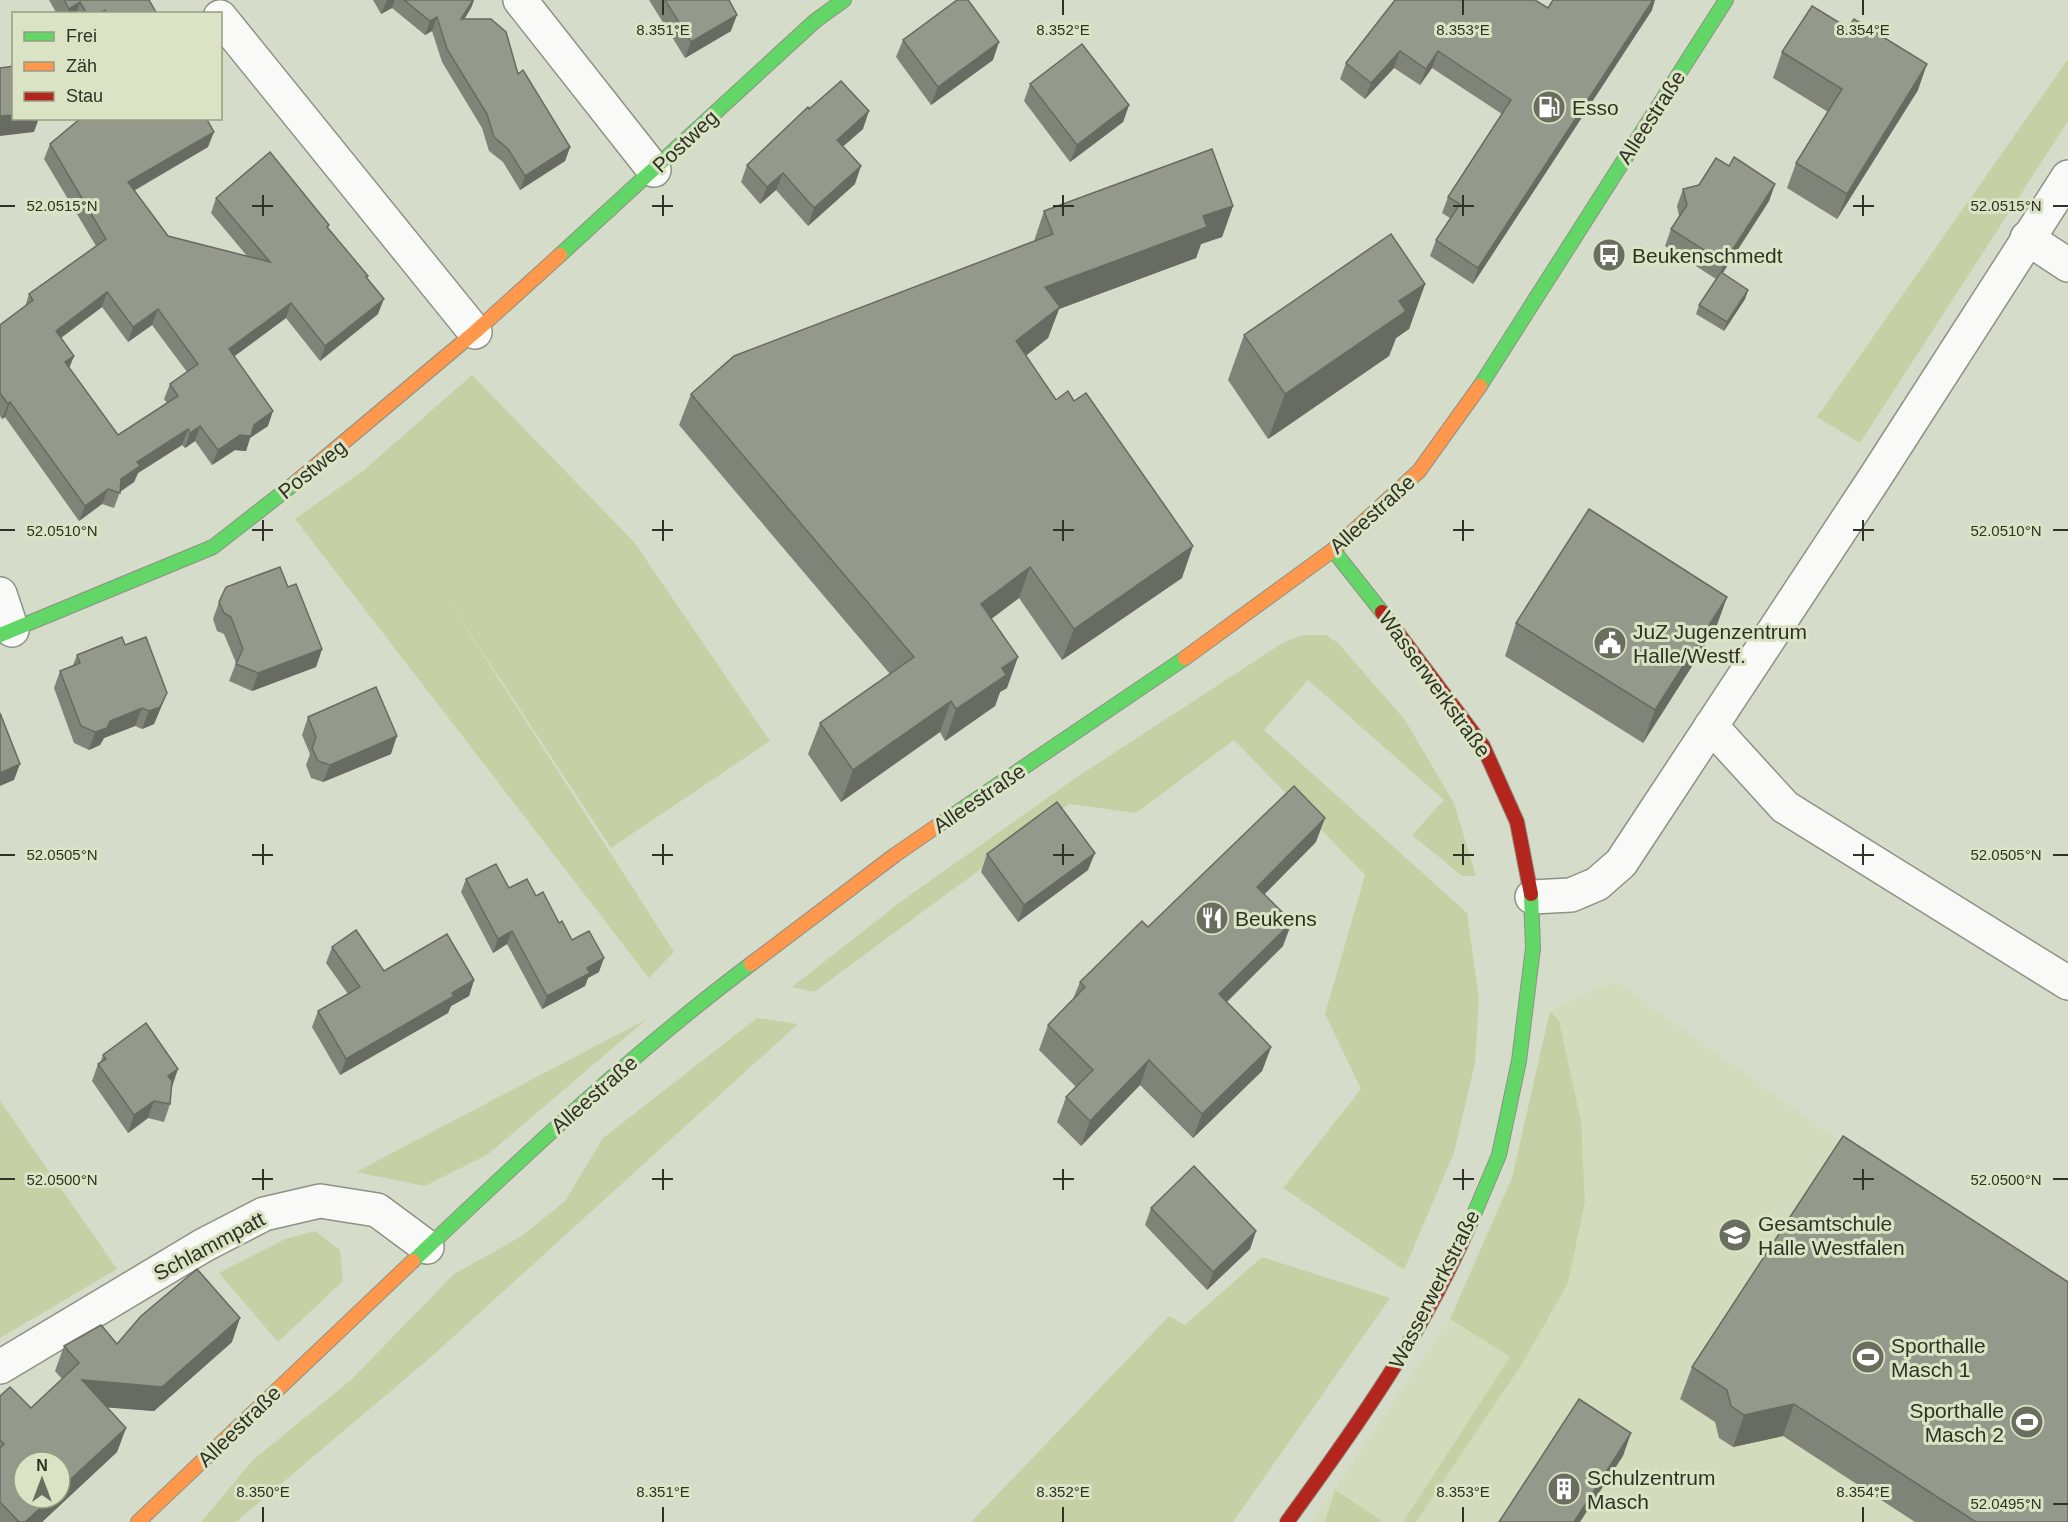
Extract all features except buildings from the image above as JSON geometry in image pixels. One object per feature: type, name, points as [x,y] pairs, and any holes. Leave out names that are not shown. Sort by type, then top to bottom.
[{"type":"street","points":[[207,0],[217,12]]},
{"type":"street","points":[[520,0],[654,170]]},
{"type":"street","name":"Postweg","points":[[6,633],[213,546],[314,469],[474,332],[815,21],[844,0]]},
{"type":"street","name":"Alleestraße","points":[[138,1522],[556,1126],[695,1006],[896,855],[1209,642],[1333,550],[1419,471],[1465,407],[1726,0]]},
{"type":"street","points":[[222,19],[474,332]]},
{"type":"street","points":[[1532,897],[1571,895],[1597,884],[1621,863],[1876,476],[2068,177]]},
{"type":"street","points":[[2027,238],[2068,264]]},
{"type":"street","name":"Wasserwerkstraße","points":[[1287,1522],[1346,1442],[1411,1342],[1458,1252],[1499,1155],[1519,1061],[1533,948],[1532,897],[1516,822],[1502,785],[1483,746],[1333,550]]},
{"type":"street","points":[[0,594],[6,633]]},
{"type":"street","points":[[1711,726],[1785,807],[2068,982]]},
{"type":"street","name":"Schlammpatt","points":[[0,1367],[204,1245],[264,1214],[320,1201],[377,1210],[427,1247]]},
{"type":"shaded area","points":[[2068,59],[2068,121],[1860,443],[1817,417]]},
{"type":"shaded area","points":[[472,375],[634,542],[770,741],[611,848],[443,592],[674,952],[649,978],[295,519],[364,470]]},
{"type":"shaded area","points":[[1304,635],[1326,635],[1338,643],[1405,720],[1454,803],[1476,876],[1462,876],[1412,835],[1444,800],[1308,680],[1264,730],[1467,913],[1479,999],[1475,1063],[1454,1153],[1404,1270],[1283,1188],[1361,1089],[1325,1014],[1365,875],[1234,740],[1136,813],[1069,804],[814,992],[792,987],[903,900],[1074,779],[1284,642]]},
{"type":"shaded area","name":"Gesamtschule Halle Westfalen","points":[[1615,981],[1838,1140],[2068,1291],[2068,1522],[1312,1522],[1450,1319],[1512,1178],[1550,1011]]},
{"type":"shaded area","points":[[1550,1011],[1559,1021],[1581,1121],[1585,1202],[1568,1283],[1522,1364],[1416,1522],[1403,1522],[1510,1357],[1450,1319],[1512,1178]]},
{"type":"shaded area","points":[[757,1018],[798,1024],[431,1357],[236,1522],[201,1522],[253,1460],[352,1379],[454,1274],[522,1236],[565,1201],[603,1138]]},
{"type":"shaded area","points":[[647,1019],[487,1155],[425,1186],[356,1172]]},
{"type":"shaded area","points":[[0,1101],[117,1269],[0,1338]]},
{"type":"shaded area","points":[[315,1231],[340,1250],[343,1281],[278,1342],[219,1273],[285,1239]]},
{"type":"shaded area","points":[[1262,1257],[1390,1298],[1233,1522],[971,1522],[1169,1316],[1185,1325]]},
{"type":"shaded area","points":[[1335,1490],[1384,1522],[1325,1522]]},
{"type":"traffic: fast","points":[[560,255],[815,21],[844,0]]},
{"type":"traffic: fast","points":[[1480,386],[1726,0]]},
{"type":"traffic: fast","points":[[0,635],[213,547],[295,483]]},
{"type":"traffic: fast","points":[[1333,550],[1382,612]]},
{"type":"traffic: fast","points":[[937,826],[1185,658]]},
{"type":"traffic: fast","points":[[1472,1219],[1499,1155],[1519,1061],[1533,948],[1531,894]]},
{"type":"traffic: fast","points":[[413,1261],[536,1145],[620,1070],[706,998],[751,964]]},
{"type":"traffic: slow","points":[[295,483],[475,332],[560,255]]},
{"type":"traffic: slow","points":[[1185,658],[1333,550],[1419,471],[1480,386]]},
{"type":"traffic: slow","points":[[751,964],[937,826]]},
{"type":"traffic: slow","points":[[138,1522],[413,1261]]},
{"type":"traffic: jam","points":[[1382,612],[1483,746],[1517,822],[1531,894]]},
{"type":"traffic: jam","points":[[1287,1522],[1339,1450],[1412,1338],[1454,1260],[1472,1219]]},
{"type":"place","name":"Esso","points":[[1549,107]]},
{"type":"place","name":"Beukenschmedt","points":[[1609,255]]},
{"type":"place","name":"JuZ Jugenzentrum Halle/Westf.","points":[[1610,643]]},
{"type":"place","name":"Beukens","points":[[1212,918]]},
{"type":"place","name":"Gesamtschule Halle Westfalen","points":[[1735,1235]]},
{"type":"place","name":"Sporthalle Masch 1","points":[[1868,1357]]},
{"type":"place","name":"Sporthalle Masch 2","points":[[2027,1422]]},
{"type":"place","name":"Schulzentrum Masch","points":[[1564,1489]]}]
